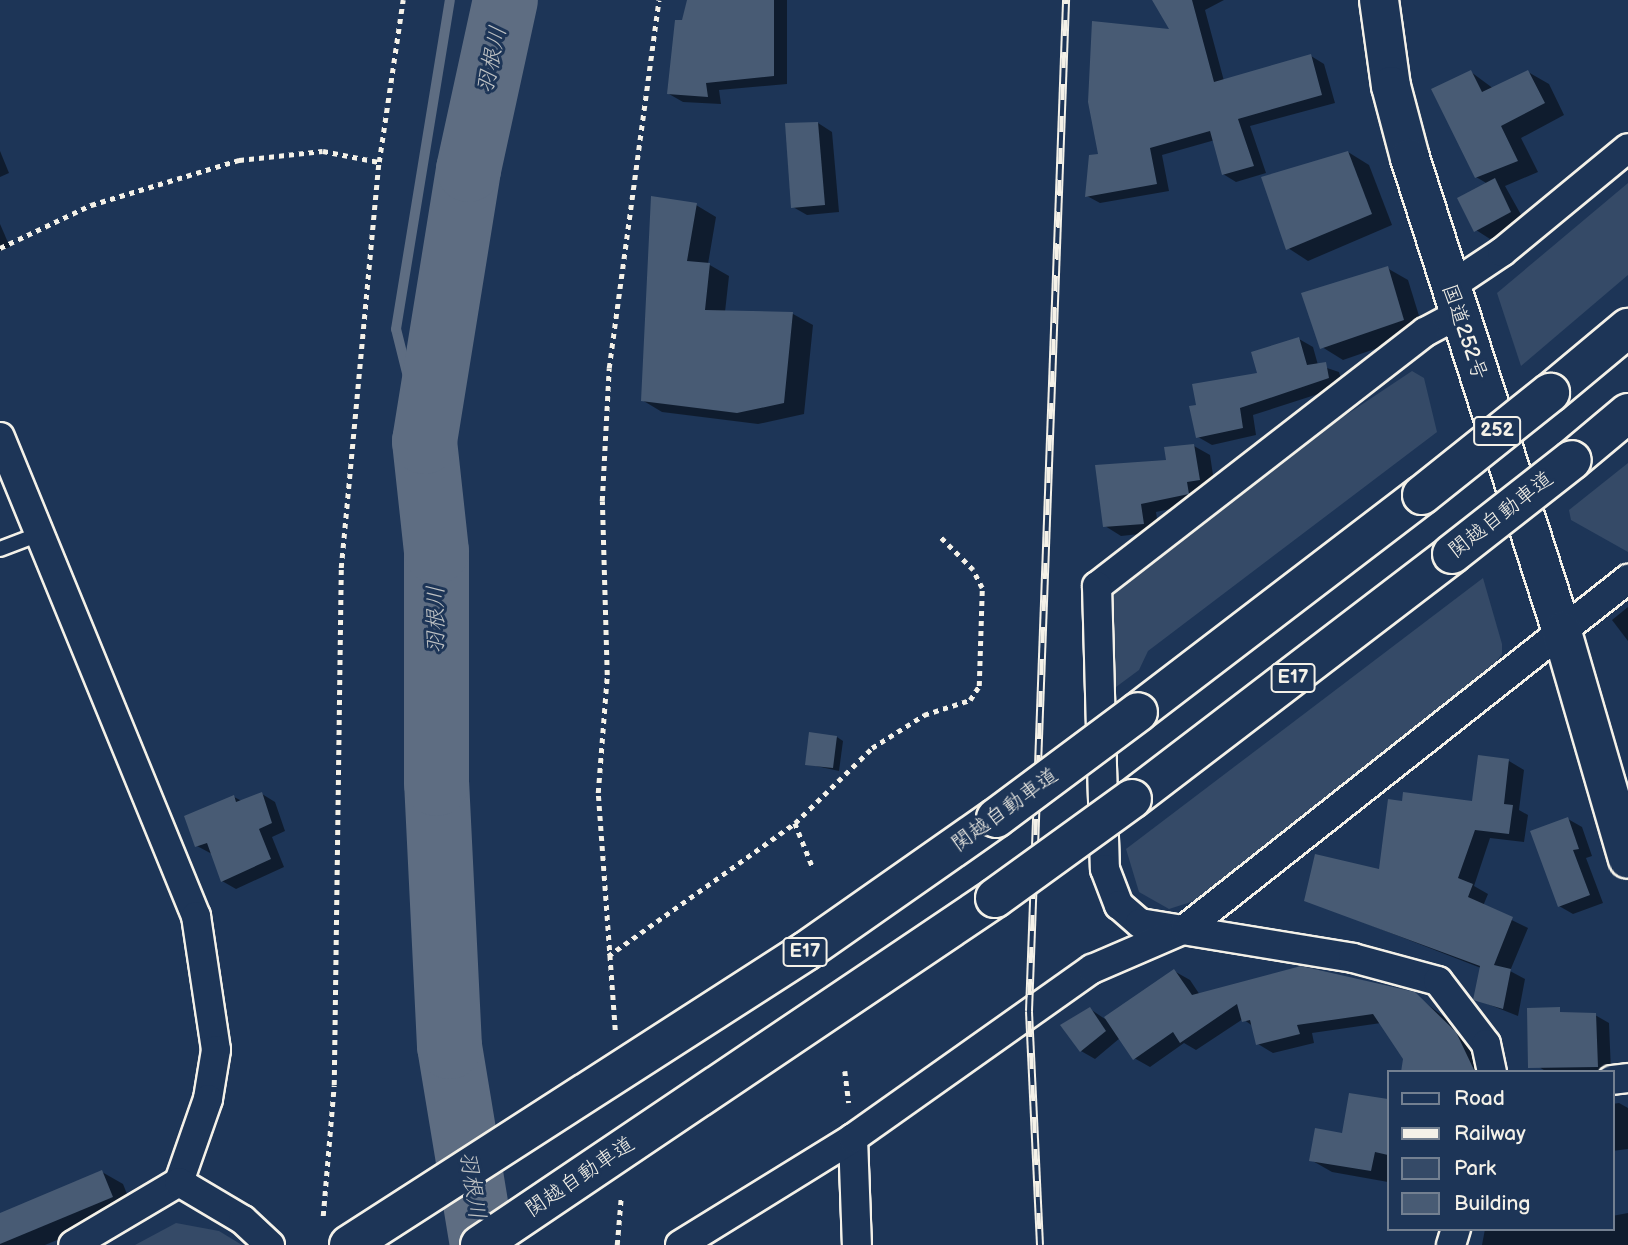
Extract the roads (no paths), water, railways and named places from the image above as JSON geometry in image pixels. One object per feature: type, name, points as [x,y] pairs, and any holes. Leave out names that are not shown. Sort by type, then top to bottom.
[{"type":"highway","name":"国道252号","points":[[1379,0],[1391,86],[1453,301],[1562,632],[1628,859]]},
{"type":"highway","name":"関越自動車道","points":[[336,1232],[609,1080],[806,951],[996,818],[1138,712],[1422,495],[1628,328]]},
{"type":"highway","name":"関越自動車道","points":[[480,1245],[616,1172],[815,1023],[1132,799],[1452,554],[1628,413]]},
{"type":"street","points":[[1492,1070],[1486,1044],[1438,981],[1353,958],[1140,923],[1119,905],[1105,869],[1097,586],[1425,332],[1502,252],[1628,148]]},
{"type":"street","points":[[0,437],[43,533],[196,916],[216,1050],[208,1100],[179,1182],[72,1245]]},
{"type":"street","points":[[680,1245],[853,1138],[1093,969],[1185,929],[1628,579]]},
{"type":"street","points":[[853,1138],[857,1245]]},
{"type":"street","points":[[179,1182],[243,1220],[270,1245]]},
{"type":"lane","points":[[0,549],[43,533]]},
{"type":"waterway","points":[[424,441],[396,329],[450,0]]},
{"type":"waterway","name":"羽根川","points":[[482,1245],[449,1046],[436,783],[436,551],[424,441],[468,169],[505,0]]},
{"type":"railway","points":[[1040,1245],[1029,1011],[1066,0]]}]
